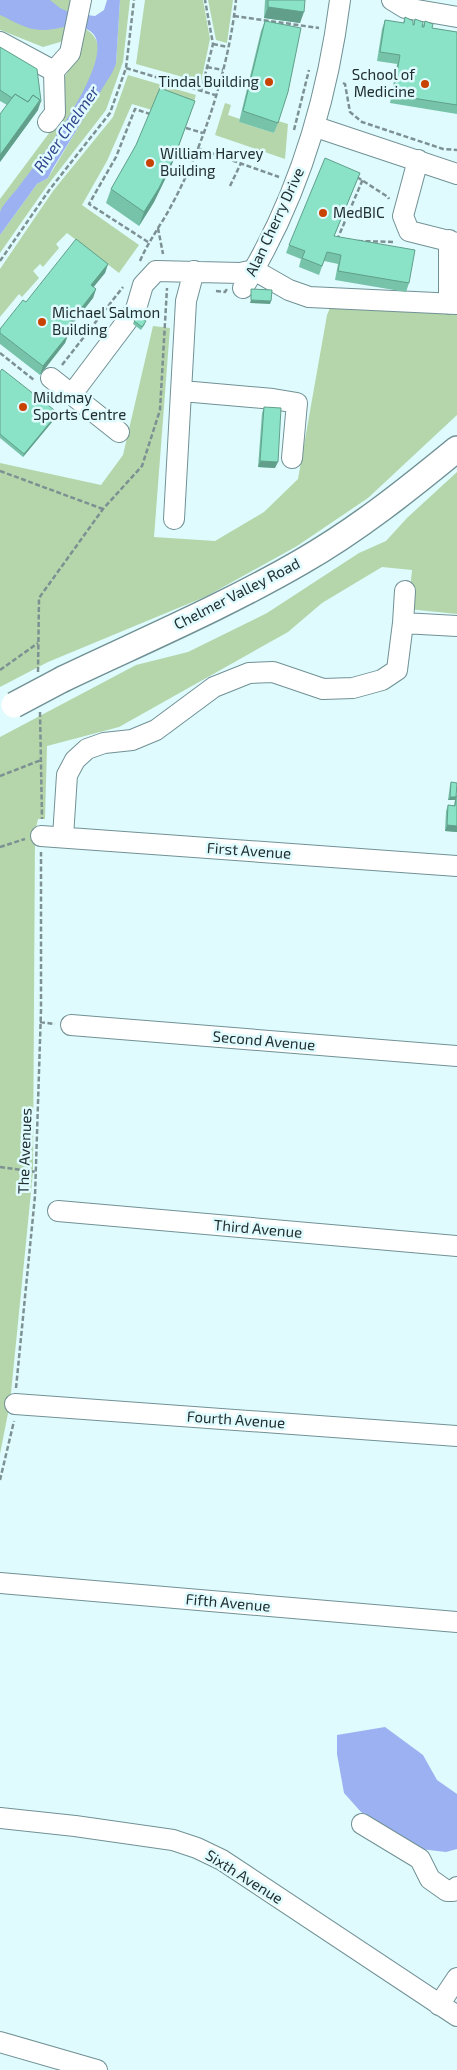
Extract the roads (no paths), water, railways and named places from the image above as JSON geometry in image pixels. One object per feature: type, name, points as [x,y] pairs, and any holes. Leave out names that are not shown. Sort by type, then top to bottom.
[{"type":"main road","name":"Chelmer Valley Road","points":[[7,709],[63,679],[250,590],[302,562],[392,501],[457,449]]},
{"type":"street","name":"Alan Cherry Drive","points":[[246,277],[294,190],[316,127],[326,85],[340,0]]},
{"type":"street","points":[[392,0],[405,8],[457,17]]},
{"type":"street","points":[[48,122],[55,113],[54,71],[70,54],[81,1]]},
{"type":"street","points":[[0,42],[54,71]]},
{"type":"street","points":[[316,127],[457,174]]},
{"type":"street","points":[[72,394],[136,309],[143,286],[156,271],[191,280],[246,277],[309,297],[453,304],[453,242],[409,231],[403,216],[418,160]]},
{"type":"street","points":[[174,518],[191,280]]},
{"type":"street","points":[[51,378],[119,432]]},
{"type":"street","points":[[182,391],[297,403],[292,458]]},
{"type":"street","points":[[63,837],[67,775],[75,760],[87,749],[104,743],[132,740],[156,730],[214,687],[248,673],[273,672],[323,689],[352,688],[382,680],[397,670],[406,591]]},
{"type":"street","points":[[403,623],[457,626]]},
{"type":"street","name":"First Avenue","points":[[42,827],[63,837],[457,866]]},
{"type":"street","name":"Second Avenue","points":[[71,1025],[457,1056]]},
{"type":"street","name":"Third Avenue","points":[[58,1211],[457,1246]]},
{"type":"street","name":"Fourth Avenue","points":[[15,1404],[457,1436]]},
{"type":"street","name":"Fifth Avenue","points":[[0,1583],[457,1622]]},
{"type":"street","name":"Sixth Avenue","points":[[0,1818],[75,1826],[173,1840],[197,1848],[222,1860],[457,2016]]},
{"type":"street","points":[[362,1824],[420,1859],[430,1879],[439,1886],[453,1892],[457,1887]]},
{"type":"street","points":[[440,2005],[457,1978]]},
{"type":"street","points":[[0,2042],[97,2070]]},
{"type":"water","name":"River Chelmer","points":[[0,0],[50,0],[60,8],[71,13],[95,16],[104,10],[107,0],[120,0],[116,64],[112,73],[48,178],[37,184],[0,235],[1,209],[43,155],[74,108],[87,84],[95,61],[97,43],[90,31],[78,26],[42,30],[20,25],[0,15]]},
{"type":"water","points":[[385,1727],[423,1755],[437,1780],[457,1794],[457,1849],[446,1852],[412,1848],[402,1838],[361,1812],[344,1793],[337,1754],[337,1735]]},
{"type":"place","name":"Tindal Building","points":[[269,82]]},
{"type":"place","name":"School of Medicine","points":[[425,84]]},
{"type":"place","name":"William Harvey Building","points":[[150,163]]},
{"type":"place","name":"MedBIC","points":[[323,213]]},
{"type":"place","name":"Michael Salmon Building","points":[[42,322]]},
{"type":"place","name":"Mildmay Sports Centre","points":[[23,407]]}]
